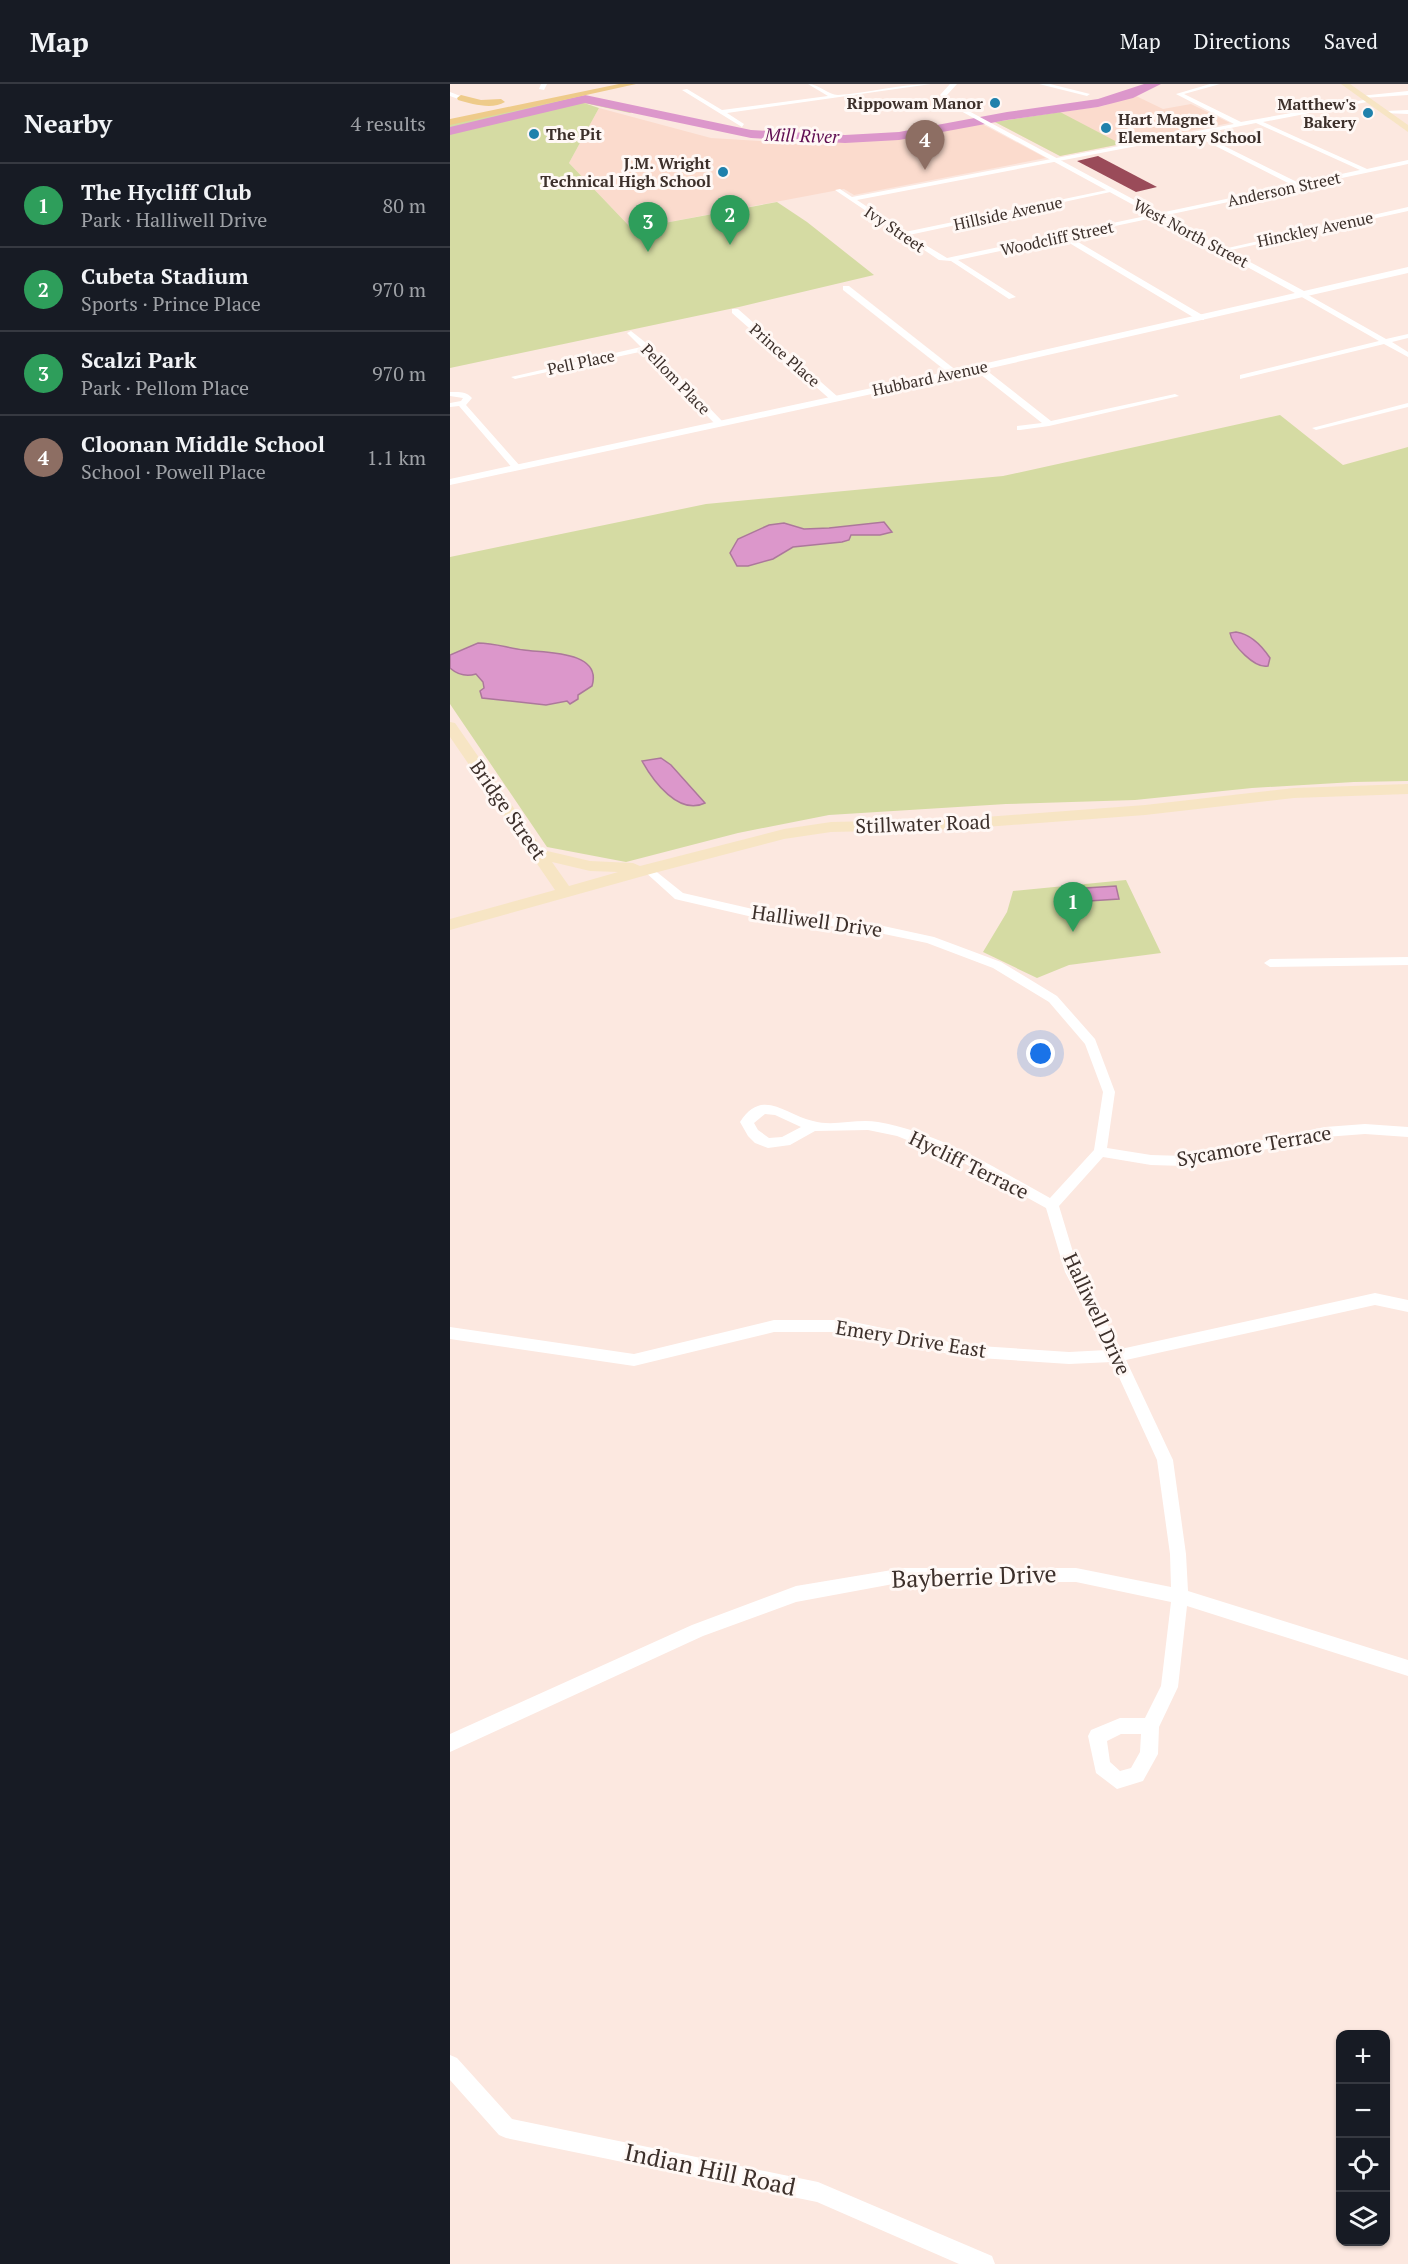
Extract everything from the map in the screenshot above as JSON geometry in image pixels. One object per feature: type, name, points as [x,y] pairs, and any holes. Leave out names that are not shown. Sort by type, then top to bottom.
[{"type":"main road","points":[[461,98],[491,104],[545,89],[620,84]]},
{"type":"main road","points":[[450,122],[620,84]]},
{"type":"main road","points":[[1345,84],[1408,129]]},
{"type":"main road","points":[[450,116],[545,89]]},
{"type":"main road","points":[[450,116],[470,106],[461,101],[461,98]]},
{"type":"main road","name":"Bridge Street","points":[[450,726],[565,893]]},
{"type":"main road","name":"Stillwater Road","points":[[450,925],[648,869],[784,834],[831,827],[959,824],[1145,810],[1294,793],[1408,789]]},
{"type":"main road","points":[[537,853],[590,866],[648,869]]},
{"type":"street","points":[[810,84],[832,96]]},
{"type":"street","points":[[722,112],[928,84]]},
{"type":"street","name":"West North Street","points":[[954,84],[944,93],[944,98],[1303,294],[1408,355]]},
{"type":"street","points":[[1042,84],[1087,94]]},
{"type":"street","points":[[1217,84],[1179,94],[1239,124]]},
{"type":"street","points":[[685,90],[742,125]]},
{"type":"street","points":[[851,199],[1365,98],[1408,93]]},
{"type":"street","points":[[450,94],[461,98]]},
{"type":"street","points":[[1386,113],[1408,112]]},
{"type":"street","points":[[1257,121],[1366,171]]},
{"type":"street","points":[[1194,133],[1298,185]]},
{"type":"street","name":"Anderson Street","points":[[1160,216],[1408,162]]},
{"type":"street","name":"Ivy Street","points":[[838,190],[941,259],[954,260],[1012,297]]},
{"type":"street","name":"Hillside Avenue","points":[[903,234],[1112,191]]},
{"type":"street","name":"Hinckley Avenue","points":[[1222,250],[1408,210]]},
{"type":"street","name":"Woodcliff Street","points":[[954,260],[1160,216]]},
{"type":"street","points":[[1063,236],[1201,318]]},
{"type":"street","name":"Hubbard Avenue","points":[[450,482],[978,368],[1408,270]]},
{"type":"street","points":[[846,288],[954,373]]},
{"type":"street","name":"Prince Place","points":[[735,311],[835,399]]},
{"type":"street","name":"Pellom Place","points":[[631,333],[720,424]]},
{"type":"street","points":[[1243,376],[1408,336]]},
{"type":"street","name":"Pell Place","points":[[515,377],[647,348]]},
{"type":"street","points":[[978,368],[1049,424]]},
{"type":"street","points":[[450,394],[466,396],[467,401],[450,405]]},
{"type":"street","points":[[1020,428],[1049,424],[1175,396]]},
{"type":"street","points":[[460,404],[517,468]]},
{"type":"street","points":[[1316,428],[1408,405]]},
{"type":"street","name":"Halliwell Drive","points":[[648,869],[679,896],[757,914],[865,926],[930,940],[996,965],[1053,999],[1090,1042],[1109,1092],[1101,1152]]},
{"type":"street","points":[[1270,963],[1408,961]]},
{"type":"street","name":"Hycliff Terrace","points":[[812,1127],[874,1126],[919,1136],[1052,1205]]},
{"type":"street","name":"Sycamore Terrace","points":[[1101,1152],[1151,1160],[1184,1161],[1325,1131],[1365,1129],[1408,1132]]},
{"type":"street","points":[[1052,1205],[1101,1152]]},
{"type":"street","name":"Halliwell Drive","points":[[1052,1205],[1072,1272],[1117,1356],[1166,1460],[1178,1554],[1180,1596],[1169,1687],[1150,1726],[1149,1754],[1137,1775],[1117,1780],[1102,1767],[1097,1736],[1120,1726],[1150,1726]]},
{"type":"street","name":"Emery Drive East","points":[[450,1333],[634,1360],[774,1326],[844,1326],[964,1351],[1069,1358],[1117,1356],[1375,1299],[1408,1306]]},
{"type":"street","name":"Bayberrie Drive","points":[[450,1743],[698,1630],[796,1594],[904,1575],[1076,1575],[1180,1596],[1408,1668]]},
{"type":"street","name":"Indian Hill Road","points":[[450,2065],[506,2128],[818,2192],[984,2264]]},
{"type":"shaded area","name":"Hart Magnet Elementary School","points":[[1134,95],[1163,109],[1191,104],[1230,123],[1060,156],[995,122],[1103,106]]},
{"type":"shaded area","name":"J.M. Wright Technical High School","points":[[599,108],[711,138],[824,145],[818,140],[892,139],[980,123],[1046,158],[854,195],[844,189],[632,229],[569,163]]},
{"type":"shaded area","points":[[884,522],[892,532],[880,535],[851,535],[849,540],[842,542],[793,547],[773,559],[748,566],[737,566],[730,553],[738,539],[769,525],[784,523],[804,529]]},
{"type":"shaded area","points":[[1230,633],[1246,635],[1259,645],[1270,658],[1268,666],[1257,664],[1239,650]]},
{"type":"shaded area","points":[[478,643],[557,653],[580,660],[589,666],[593,674],[592,686],[578,695],[578,699],[570,704],[567,701],[546,705],[482,698],[480,691],[484,688],[483,682],[476,674],[462,675],[450,668],[450,655]]},
{"type":"shaded area","points":[[661,758],[671,765],[705,803],[695,806],[686,805],[677,801],[660,787],[642,761]]},
{"type":"shaded area","points":[[1116,886],[1119,899],[1073,902],[1070,889]]},
{"type":"green space","points":[[580,96],[639,107],[630,113],[584,103],[599,108],[569,163],[632,229],[777,202],[807,222],[874,275],[739,307],[450,368],[450,124]]},
{"type":"green space","points":[[1060,112],[1121,144],[1060,156],[995,122]]},
{"type":"green space","points":[[1280,415],[1343,465],[1408,447],[1408,781],[1252,788],[1135,800],[1006,804],[829,815],[738,833],[626,862],[547,847],[450,704],[450,557],[706,504],[1003,476]]},
{"type":"green space","points":[[1126,880],[1161,953],[1069,965],[1037,978],[983,952],[1007,912],[1013,891]]},
{"type":"building","points":[[1098,156],[1157,187],[1136,192],[1077,161]]},
{"type":"waterway","name":"Mill River","points":[[450,131],[585,99],[751,134],[845,139],[899,136],[1007,116],[1098,103],[1129,95],[1155,84]]},
{"type":"place","name":"Rippowam Manor","points":[[995,103]]},
{"type":"place","name":"Matthew's Bakery","points":[[1368,113]]},
{"type":"place","name":"Hart Magnet Elementary School","points":[[1106,128]]},
{"type":"place","name":"The Pit","points":[[534,134]]},
{"type":"place","name":"Cloonan Middle School","points":[[925,170]]},
{"type":"place","name":"J.M. Wright Technical High School","points":[[723,172]]},
{"type":"place","name":"Cubeta Stadium","points":[[730,245]]},
{"type":"place","name":"Scalzi Park","points":[[648,252]]},
{"type":"place","name":"The Hycliff Club","points":[[1073,932]]}]
